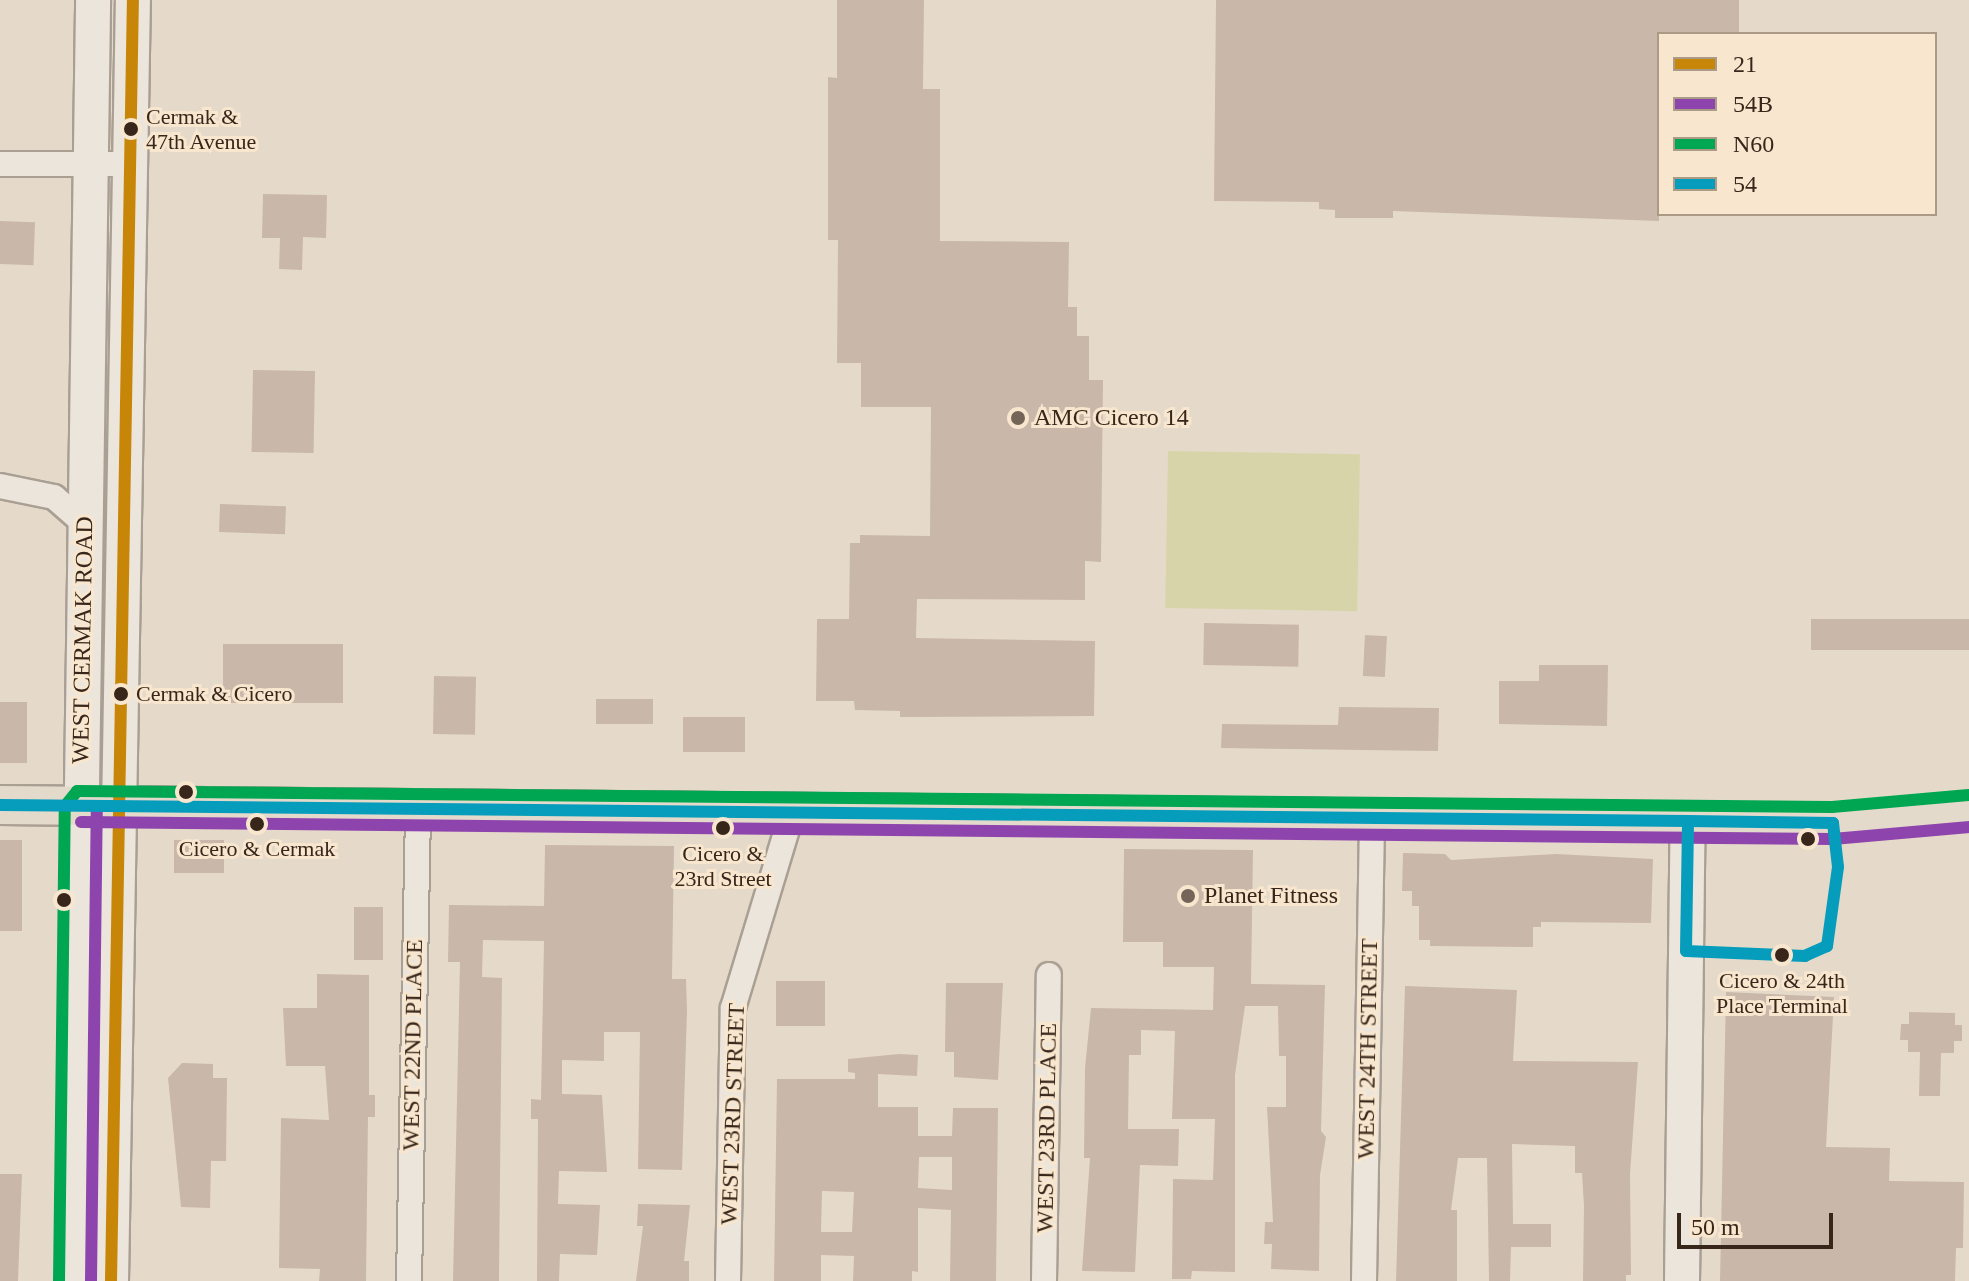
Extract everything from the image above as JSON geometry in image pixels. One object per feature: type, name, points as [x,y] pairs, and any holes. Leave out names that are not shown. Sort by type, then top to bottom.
[{"type":"main road","name":"WEST CERMAK ROAD","points":[[75,1281],[93,0]]},
{"type":"main road","name":"WEST CERMAK ROAD","points":[[111,1281],[133,0]]},
{"type":"main road","points":[[0,805],[1688,820],[1833,823],[1969,834]]},
{"type":"main road","points":[[1833,823],[1969,811]]},
{"type":"main road","points":[[1682,1281],[1688,820]]},
{"type":"street","points":[[0,164],[130,164]]},
{"type":"street","points":[[0,486],[54,497],[85,524]]},
{"type":"street","name":"WEST 22ND PLACE","points":[[409,1281],[418,810]]},
{"type":"street","name":"WEST 23RD STREET","points":[[728,1281],[733,1008],[792,813]]},
{"type":"street","name":"WEST 24TH STREET","points":[[1364,1281],[1372,817]]},
{"type":"street","name":"WEST 23RD PLACE","points":[[1044,1281],[1049,975]]},
{"type":"shaded area","points":[[1168,451],[1360,454],[1357,611],[1165,608]]},
{"type":"building","points":[[837,0],[924,0],[923,89],[940,89],[940,241],[1069,242],[1068,307],[1077,307],[1077,336],[1089,336],[1089,380],[1103,380],[1101,562],[1085,561],[1085,600],[917,599],[916,638],[1095,641],[1094,716],[900,717],[900,711],[855,710],[854,701],[816,701],[817,619],[849,619],[850,543],[860,543],[860,535],[930,536],[931,407],[861,407],[861,363],[837,363],[838,240],[828,240],[828,77],[837,78]]},
{"type":"building","points":[[1216,0],[1739,0],[1739,32],[1657,32],[1659,221],[1393,211],[1393,218],[1335,218],[1335,210],[1319,209],[1319,202],[1214,201]]},
{"type":"building","points":[[263,194],[327,195],[326,238],[303,237],[302,270],[279,269],[280,238],[262,238]]},
{"type":"building","points":[[0,221],[35,222],[33,265],[0,264]]},
{"type":"building","points":[[253,370],[315,371],[314,453],[252,452]]},
{"type":"building","points":[[220,504],[286,506],[285,534],[219,532]]},
{"type":"building","points":[[1811,619],[1969,619],[1969,650],[1811,650]]},
{"type":"building","points":[[1204,623],[1299,625],[1298,667],[1203,665]]},
{"type":"building","points":[[1365,635],[1387,636],[1385,677],[1363,676]]},
{"type":"building","points":[[223,644],[343,644],[343,703],[223,703]]},
{"type":"building","points":[[1539,665],[1608,665],[1607,726],[1499,724],[1499,681],[1539,681]]},
{"type":"building","points":[[434,676],[476,677],[475,735],[433,734]]},
{"type":"building","points":[[596,699],[653,699],[653,724],[596,724]]},
{"type":"building","points":[[0,702],[27,702],[27,763],[0,763]]},
{"type":"building","points":[[1339,707],[1439,708],[1438,751],[1221,748],[1222,724],[1338,725]]},
{"type":"building","points":[[683,717],[745,717],[745,752],[683,752]]},
{"type":"building","points":[[0,840],[22,840],[22,931],[0,931]]},
{"type":"building","points":[[174,840],[224,840],[224,873],[174,873]]},
{"type":"building","points":[[545,845],[674,846],[672,979],[686,979],[687,1011],[682,1170],[638,1169],[640,1032],[604,1032],[604,1061],[562,1060],[562,1094],[602,1095],[607,1172],[559,1171],[558,1204],[600,1205],[597,1255],[560,1254],[559,1281],[537,1281],[538,1119],[531,1119],[531,1099],[541,1100],[544,941],[483,940],[482,977],[502,978],[499,1281],[453,1281],[460,962],[448,962],[449,905],[544,906]]},
{"type":"building","points":[[1124,849],[1253,850],[1251,984],[1325,985],[1321,1131],[1326,1137],[1320,1175],[1319,1271],[1271,1269],[1272,1244],[1264,1244],[1265,1222],[1273,1222],[1267,1107],[1286,1107],[1286,1056],[1279,1056],[1278,1006],[1245,1006],[1235,1075],[1235,1272],[1192,1271],[1191,1279],[1172,1279],[1173,1179],[1213,1180],[1215,1119],[1172,1119],[1175,1031],[1141,1030],[1141,1055],[1129,1055],[1128,1129],[1179,1129],[1178,1166],[1140,1165],[1135,1272],[1082,1271],[1090,1158],[1084,1158],[1085,1068],[1091,1008],[1213,1010],[1214,967],[1163,967],[1163,942],[1123,942]]},
{"type":"building","points":[[1403,853],[1445,854],[1451,860],[1556,854],[1653,859],[1651,923],[1541,922],[1541,927],[1533,927],[1533,947],[1430,946],[1430,940],[1419,940],[1419,906],[1412,906],[1412,891],[1402,891]]},
{"type":"building","points":[[354,907],[383,907],[383,960],[354,960]]},
{"type":"building","points":[[317,974],[369,975],[369,1095],[375,1095],[375,1117],[368,1117],[366,1281],[319,1281],[320,1269],[279,1268],[281,1118],[329,1120],[325,1066],[286,1066],[283,1008],[317,1008]]},
{"type":"building","points":[[776,981],[825,981],[825,1026],[776,1026]]},
{"type":"building","points":[[946,983],[1003,983],[998,1080],[954,1077],[954,1052],[945,1052]]},
{"type":"building","points":[[1405,986],[1517,990],[1513,1061],[1638,1062],[1630,1174],[1631,1275],[1626,1275],[1626,1281],[1583,1281],[1584,1206],[1582,1173],[1575,1173],[1575,1146],[1512,1144],[1513,1224],[1551,1224],[1551,1247],[1511,1247],[1510,1281],[1489,1281],[1487,1158],[1458,1158],[1451,1210],[1457,1210],[1457,1281],[1396,1281]]},
{"type":"building","points":[[1726,992],[1834,997],[1826,1147],[1890,1148],[1889,1181],[1964,1182],[1963,1248],[1956,1248],[1955,1281],[1720,1281]]},
{"type":"building","points":[[1909,1012],[1955,1013],[1955,1025],[1962,1025],[1962,1041],[1954,1041],[1954,1053],[1941,1053],[1940,1096],[1919,1096],[1920,1052],[1908,1052],[1908,1040],[1900,1040],[1901,1024],[1909,1024]]},
{"type":"building","points":[[918,1055],[917,1076],[878,1074],[878,1107],[918,1107],[918,1136],[952,1136],[953,1108],[998,1108],[996,1281],[950,1281],[951,1210],[918,1208],[918,1272],[912,1271],[912,1281],[853,1281],[854,1256],[821,1255],[821,1281],[774,1281],[777,1079],[855,1079],[855,1073],[848,1072],[848,1059]],"holes":[[[919,1157],[952,1157],[952,1190],[918,1188]],[[822,1191],[854,1192],[852,1232],[821,1232]]]},
{"type":"building","points":[[182,1063],[213,1064],[213,1078],[227,1078],[226,1161],[211,1161],[210,1208],[181,1207],[168,1078]]},
{"type":"building","points":[[0,1174],[22,1174],[18,1281],[0,1281]]},
{"type":"building","points":[[638,1204],[690,1205],[684,1261],[689,1261],[689,1281],[636,1281],[643,1226],[637,1226]]},
{"type":"transit line","name":"21","points":[[111,1281],[133,0]]},
{"type":"transit line","name":"N60","points":[[59,1281],[65,806],[77,791],[1832,807],[1968,795]]},
{"type":"transit line","name":"54","points":[[0,805],[1688,821]]},
{"type":"transit line","name":"54B","points":[[91,1281],[97,806]]},
{"type":"transit line","name":"54","points":[[1688,821],[1833,823],[1838,867],[1827,946],[1805,956],[1686,951],[1688,821]]},
{"type":"transit line","name":"54B","points":[[81,822],[1833,839],[1969,827]]},
{"type":"place","name":"Cermak & 47th Avenue","points":[[131,129]]},
{"type":"place","name":"AMC Cicero 14","points":[[1018,418]]},
{"type":"place","name":"Cermak & Cicero","points":[[121,694]]},
{"type":"place","name":"Cicero & Cermak","points":[[257,824]]},
{"type":"place","name":"Cicero & 23rd Street","points":[[723,828]]},
{"type":"place","name":"Planet Fitness","points":[[1188,896]]},
{"type":"place","name":"Cicero & 24th Place Terminal","points":[[1782,955]]}]
